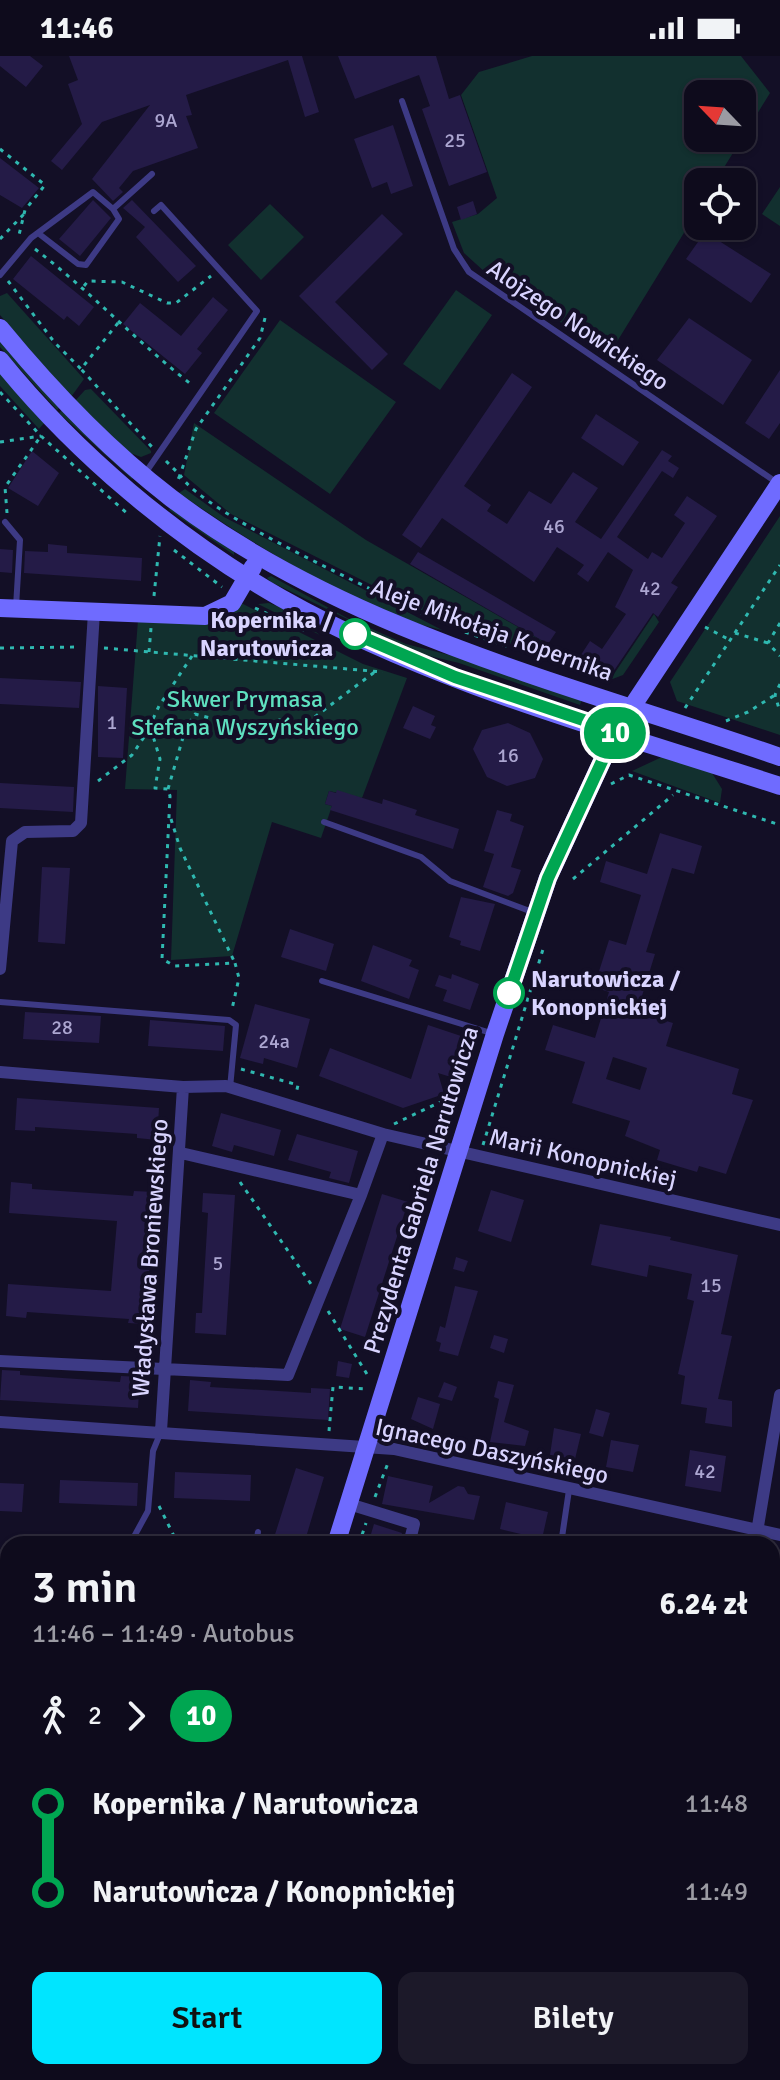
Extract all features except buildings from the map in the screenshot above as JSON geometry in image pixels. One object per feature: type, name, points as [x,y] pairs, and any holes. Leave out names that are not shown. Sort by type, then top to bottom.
[{"type":"street","name":"Aleje Mikołaja Kopernika","points":[[0,328],[75,412],[171,497],[323,590],[392,622],[780,757]]},
{"type":"street","points":[[0,360],[52,419],[131,490],[281,598],[403,656],[780,786]]},
{"type":"street","points":[[131,490],[144,475]]},
{"type":"street","name":"Prezydenta Gabriela Narutowicza","points":[[339,1536],[535,913],[616,731],[780,483]]},
{"type":"street","points":[[8,608],[152,614],[216,613],[232,603],[261,554]]},
{"type":"street","points":[[0,969],[12,841],[25,832],[76,829],[81,823],[94,612]]},
{"type":"street","name":"Marii Konopnickiej","points":[[0,1072],[230,1088],[479,1157],[780,1225]]},
{"type":"street","name":"Władysława Broniewskiego","points":[[161,1431],[183,1087]]},
{"type":"street","points":[[0,1361],[288,1375],[387,1130]]},
{"type":"street","points":[[181,1153],[361,1195]]},
{"type":"street","points":[[757,1536],[780,1395]]},
{"type":"street","name":"Ignacego Daszyńskiego","points":[[0,1422],[367,1445],[780,1535]]},
{"type":"street","points":[[349,1504],[414,1524],[411,1536]]},
{"type":"lane","name":"Alojzego Nowickiego","points":[[402,101],[454,249],[469,272],[780,483]]},
{"type":"lane","points":[[113,209],[152,174]]},
{"type":"lane","points":[[0,275],[38,233],[93,192],[113,209],[119,219],[86,265],[78,264],[38,233]]},
{"type":"lane","points":[[144,475],[257,311],[161,205],[154,211]]},
{"type":"lane","points":[[5,522],[20,540],[8,608]]},
{"type":"lane","points":[[324,822],[421,857],[450,881],[535,913]]},
{"type":"lane","points":[[322,981],[495,1034]]},
{"type":"lane","points":[[0,1002],[229,1020],[236,1025],[230,1088]]},
{"type":"lane","points":[[134,1536],[148,1511],[153,1451],[161,1431]]},
{"type":"lane","points":[[562,1536],[569,1490]]},
{"type":"lane","points":[[257,1536],[258,1532]]},
{"type":"path","points":[[0,149],[45,185],[24,214],[0,239]]},
{"type":"path","points":[[19,235],[24,214]]},
{"type":"path","points":[[26,259],[35,248],[84,286],[118,323],[201,392]]},
{"type":"path","points":[[0,291],[17,270]]},
{"type":"path","points":[[8,281],[55,343],[154,448]]},
{"type":"path","points":[[84,286],[88,281],[122,282],[167,303],[176,303],[193,289]]},
{"type":"path","points":[[171,497],[196,429],[260,338],[266,312],[257,311]]},
{"type":"path","points":[[81,369],[118,323]]},
{"type":"path","points":[[0,392],[41,436]]},
{"type":"path","points":[[0,442],[41,436]]},
{"type":"path","points":[[5,522],[8,508],[5,487],[41,436]]},
{"type":"path","points":[[163,458],[186,484],[227,514],[428,617]]},
{"type":"path","points":[[149,652],[160,538],[223,588]]},
{"type":"path","points":[[684,711],[780,565]]},
{"type":"path","points":[[768,643],[780,623]]},
{"type":"path","points":[[703,626],[730,640]]},
{"type":"path","points":[[456,629],[524,652]]},
{"type":"path","points":[[735,633],[768,643],[780,656]]},
{"type":"path","points":[[0,648],[90,647],[383,672]]},
{"type":"path","points":[[84,790],[132,755],[192,656]]},
{"type":"path","points":[[235,963],[175,966],[162,959],[170,815],[168,789],[186,727],[195,714],[267,733],[279,720],[308,722],[376,671]]},
{"type":"path","points":[[721,722],[748,712],[775,695],[780,684]]},
{"type":"path","points":[[775,695],[780,712]]},
{"type":"path","points":[[146,734],[153,736],[160,759],[155,788],[168,789]]},
{"type":"path","points":[[606,790],[616,779],[629,775],[780,825]]},
{"type":"path","points":[[573,879],[673,795]]},
{"type":"path","points":[[170,815],[180,848],[235,963],[239,978],[229,1020]]},
{"type":"path","points":[[479,1157],[499,1083],[547,935]]},
{"type":"path","points":[[499,1083],[507,1086]]},
{"type":"path","points":[[387,1130],[455,1095]]},
{"type":"path","points":[[227,1162],[321,1299],[371,1381]]},
{"type":"path","points":[[329,1434],[333,1387],[368,1389]]},
{"type":"path","points":[[362,1536],[383,1468],[390,1461]]},
{"type":"path","points":[[150,1489],[174,1536]]},
{"type":"green space","points":[[532,56],[741,56],[770,93],[756,116],[756,80],[684,80],[684,152],[734,152],[724,168],[684,168],[684,233],[610,353],[497,283],[464,253],[452,222],[478,214],[497,198],[461,95],[479,72]]},
{"type":"green space","points":[[780,187],[780,226],[762,214]]},
{"type":"green space","points":[[270,204],[304,237],[261,280],[228,245]]},
{"type":"green space","points":[[456,290],[492,315],[440,390],[403,364]]},
{"type":"green space","points":[[7,293],[84,379],[71,397],[0,315],[0,296]]},
{"type":"green space","points":[[280,320],[396,402],[330,494],[214,413]]},
{"type":"green space","points":[[0,340],[60,407],[57,410],[0,347]]},
{"type":"green space","points":[[0,372],[45,422],[39,429],[0,386]]},
{"type":"green space","points":[[91,389],[151,453],[141,457],[130,453],[75,401],[85,390]]},
{"type":"green space","points":[[62,410],[133,478],[59,413]]},
{"type":"green space","points":[[194,423],[366,540],[553,647],[549,657],[441,620],[231,514],[184,475]]},
{"type":"green space","points":[[185,489],[224,517],[442,630],[377,608],[306,573],[179,493]]},
{"type":"green space","points":[[171,507],[234,552],[234,555],[169,510]]},
{"type":"green space","points":[[780,516],[780,735],[677,701],[670,682]]},
{"type":"green space","points":[[271,576],[349,619],[406,644],[465,659],[582,699],[580,705],[459,663],[417,653],[271,582],[267,578]]},
{"type":"green space","name":"Skwer Prymasa Stefana Wyszyńskiego","points":[[239,602],[363,664],[407,678],[362,798],[329,791],[325,804],[332,806],[321,838],[272,822],[232,956],[171,960],[177,790],[125,789],[138,620]]},
{"type":"green space","points":[[269,603],[284,609],[320,635],[258,604]]},
{"type":"green space","points":[[654,614],[659,622],[623,675],[610,680]]},
{"type":"green space","points":[[664,756],[712,773],[722,789],[720,803],[632,771]]},
{"type":"bus line","name":"10","points":[[355,634],[455,677],[616,731],[548,878],[509,993]]},
{"type":"place","name":"Kopernika / Narutowicza","points":[[355,634]]},
{"type":"place","name":"Narutowicza / Konopnickiej","points":[[509,993]]}]
